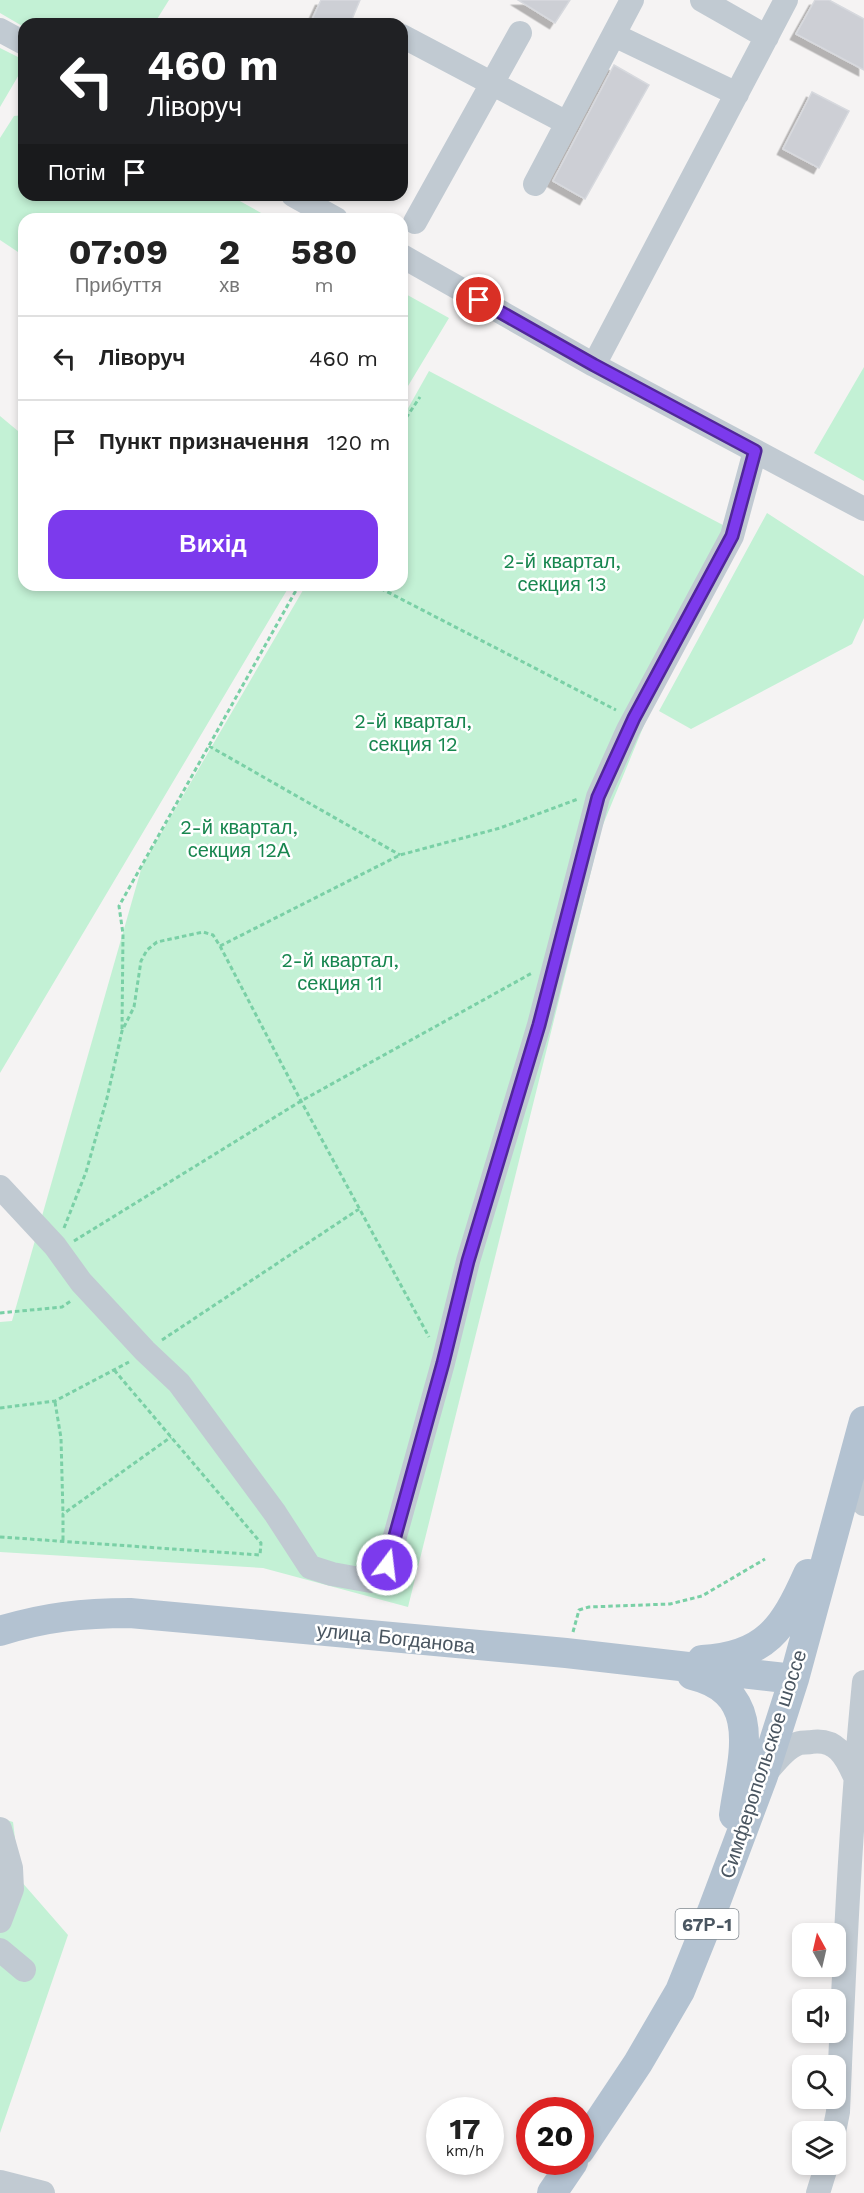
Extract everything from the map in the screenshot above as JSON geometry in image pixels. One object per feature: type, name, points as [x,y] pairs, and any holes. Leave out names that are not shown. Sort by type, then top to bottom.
[{"type":"main road","name":"Симферопольское шоссе","points":[[594,2129],[638,2063],[680,1991],[724,1881],[763,1776],[855,1497],[862,1426]]},
{"type":"main road","points":[[641,1663],[714,1660],[734,1656],[766,1640],[781,1626],[795,1604],[855,1497]]},
{"type":"main road","name":"улица Богданова","points":[[0,1631],[59,1616],[90,1612],[130,1613],[566,1653],[794,1679]]},
{"type":"main road","points":[[641,1663],[704,1678],[724,1689],[738,1708],[746,1736],[744,1763],[737,1793],[724,1881]]},
{"type":"main road","points":[[552,2193],[564,2175]]},
{"type":"street","points":[[535,184],[632,0]]},
{"type":"street","points":[[702,0],[767,37]]},
{"type":"street","points":[[594,365],[786,0]]},
{"type":"street","points":[[0,30],[18,40]]},
{"type":"street","points":[[415,222],[520,33]]},
{"type":"street","points":[[614,35],[737,94]]},
{"type":"street","points":[[408,39],[567,123]]},
{"type":"street","points":[[304,201],[325,213]]},
{"type":"street","points":[[408,259],[594,365],[864,509]]},
{"type":"street","points":[[0,1187],[57,1248],[81,1282],[145,1351],[179,1383],[275,1513],[310,1567],[332,1574],[371,1581],[387,1565],[443,1363],[468,1261],[539,1025],[554,960],[601,790],[634,718],[732,536],[755,451]]},
{"type":"street","points":[[836,2121],[855,1777],[864,1682]]},
{"type":"street","points":[[763,1776],[781,1756],[796,1744],[819,1741],[837,1746],[847,1758],[855,1777]]},
{"type":"street","points":[[0,1829],[11,1868],[12,1889],[0,1921]]},
{"type":"street","points":[[0,1950],[24,1970]]},
{"type":"street","points":[[818,2193],[824,2175]]},
{"type":"street","points":[[0,2182],[43,2193]]},
{"type":"path","points":[[408,415],[420,397]]},
{"type":"path","points":[[57,1248],[86,1172],[122,1030],[123,934],[119,906],[296,591]]},
{"type":"path","points":[[386,591],[620,712]]},
{"type":"path","points":[[209,746],[400,855]]},
{"type":"path","points":[[220,946],[400,855],[500,828],[601,790]]},
{"type":"path","points":[[122,1030],[134,1007],[141,961],[147,950],[156,942],[203,932],[213,935],[443,1363]]},
{"type":"path","points":[[57,1248],[301,1101],[554,960]]},
{"type":"path","points":[[0,1408],[55,1401],[115,1371],[359,1209]]},
{"type":"path","points":[[0,1313],[62,1307],[73,1300],[81,1282]]},
{"type":"path","points":[[0,1537],[260,1555],[261,1543],[115,1371]]},
{"type":"path","points":[[55,1401],[62,1438],[63,1540]]},
{"type":"path","points":[[63,1514],[171,1437]]},
{"type":"path","points":[[575,1626],[579,1610],[589,1607],[670,1604],[702,1596],[765,1559]]},
{"type":"green space","points":[[0,0],[169,0],[158,18],[18,18],[18,24],[0,13]]},
{"type":"green space","points":[[0,48],[18,57],[18,76],[0,107]]},
{"type":"green space","points":[[14,116],[18,116],[18,201],[240,201],[261,213],[18,213],[18,252],[0,240],[0,138]]},
{"type":"green space","points":[[408,295],[449,318],[408,386]]},
{"type":"green space","points":[[864,367],[864,481],[814,453]]},
{"type":"green space","points":[[429,371],[742,535],[654,701],[602,827],[408,1607],[263,1568],[0,1552],[0,1322],[12,1321],[142,866],[302,591],[408,591],[408,408]]},
{"type":"green space","points":[[0,416],[18,431],[18,591],[286,591],[0,1073]]},
{"type":"green space","points":[[767,513],[864,576],[864,618],[852,644],[691,729],[659,711]]},
{"type":"green space","points":[[0,1818],[13,1822],[20,1880],[68,1935],[0,2133]]},
{"type":"building","points":[[321,0],[360,0],[352,18],[313,18]]},
{"type":"building","points":[[518,0],[570,0],[555,23]]},
{"type":"building","points":[[815,0],[829,0],[864,19],[864,70],[796,34]]},
{"type":"building","points":[[614,65],[649,85],[585,199],[553,181]]},
{"type":"building","points":[[812,92],[849,111],[819,168],[783,149]]},
{"type":"route","points":[[387,1565],[443,1363],[468,1261],[539,1025],[598,797],[634,718],[732,536],[755,451],[594,365],[479,300]]},
{"type":"park label","name":"2-й квартал, секция 13","points":[[562,572]]},
{"type":"park label","name":"2-й квартал, секция 12","points":[[413,732]]},
{"type":"park label","name":"2-й квартал, секция 12А","points":[[239,838]]},
{"type":"park label","name":"2-й квартал, секция 11","points":[[340,972]]}]
